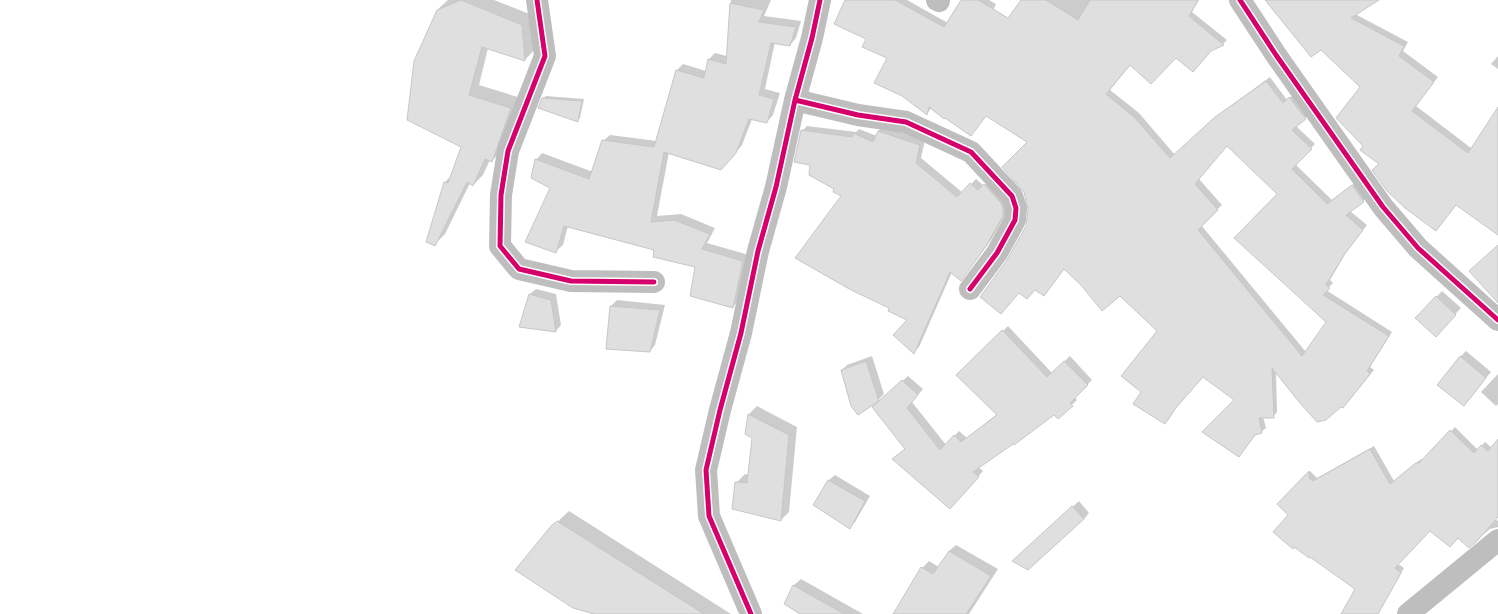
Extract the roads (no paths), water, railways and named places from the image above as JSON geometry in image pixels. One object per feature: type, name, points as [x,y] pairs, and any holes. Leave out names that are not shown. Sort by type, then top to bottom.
[{"type":"street","points":[[537,0],[546,56],[508,151],[501,195],[500,246],[519,269],[571,281],[654,282]]},
{"type":"street","points":[[751,614],[709,516],[706,470],[720,410],[741,334],[758,251],[776,187],[795,100],[812,38],[820,0]]},
{"type":"street","points":[[1240,0],[1276,55],[1383,207],[1418,248],[1498,320]]},
{"type":"street","points":[[795,100],[858,115],[906,122],[971,152],[1012,196],[1016,208],[1016,220],[997,252],[970,289]]},
{"type":"street","points":[[1408,614],[1498,540]]}]
